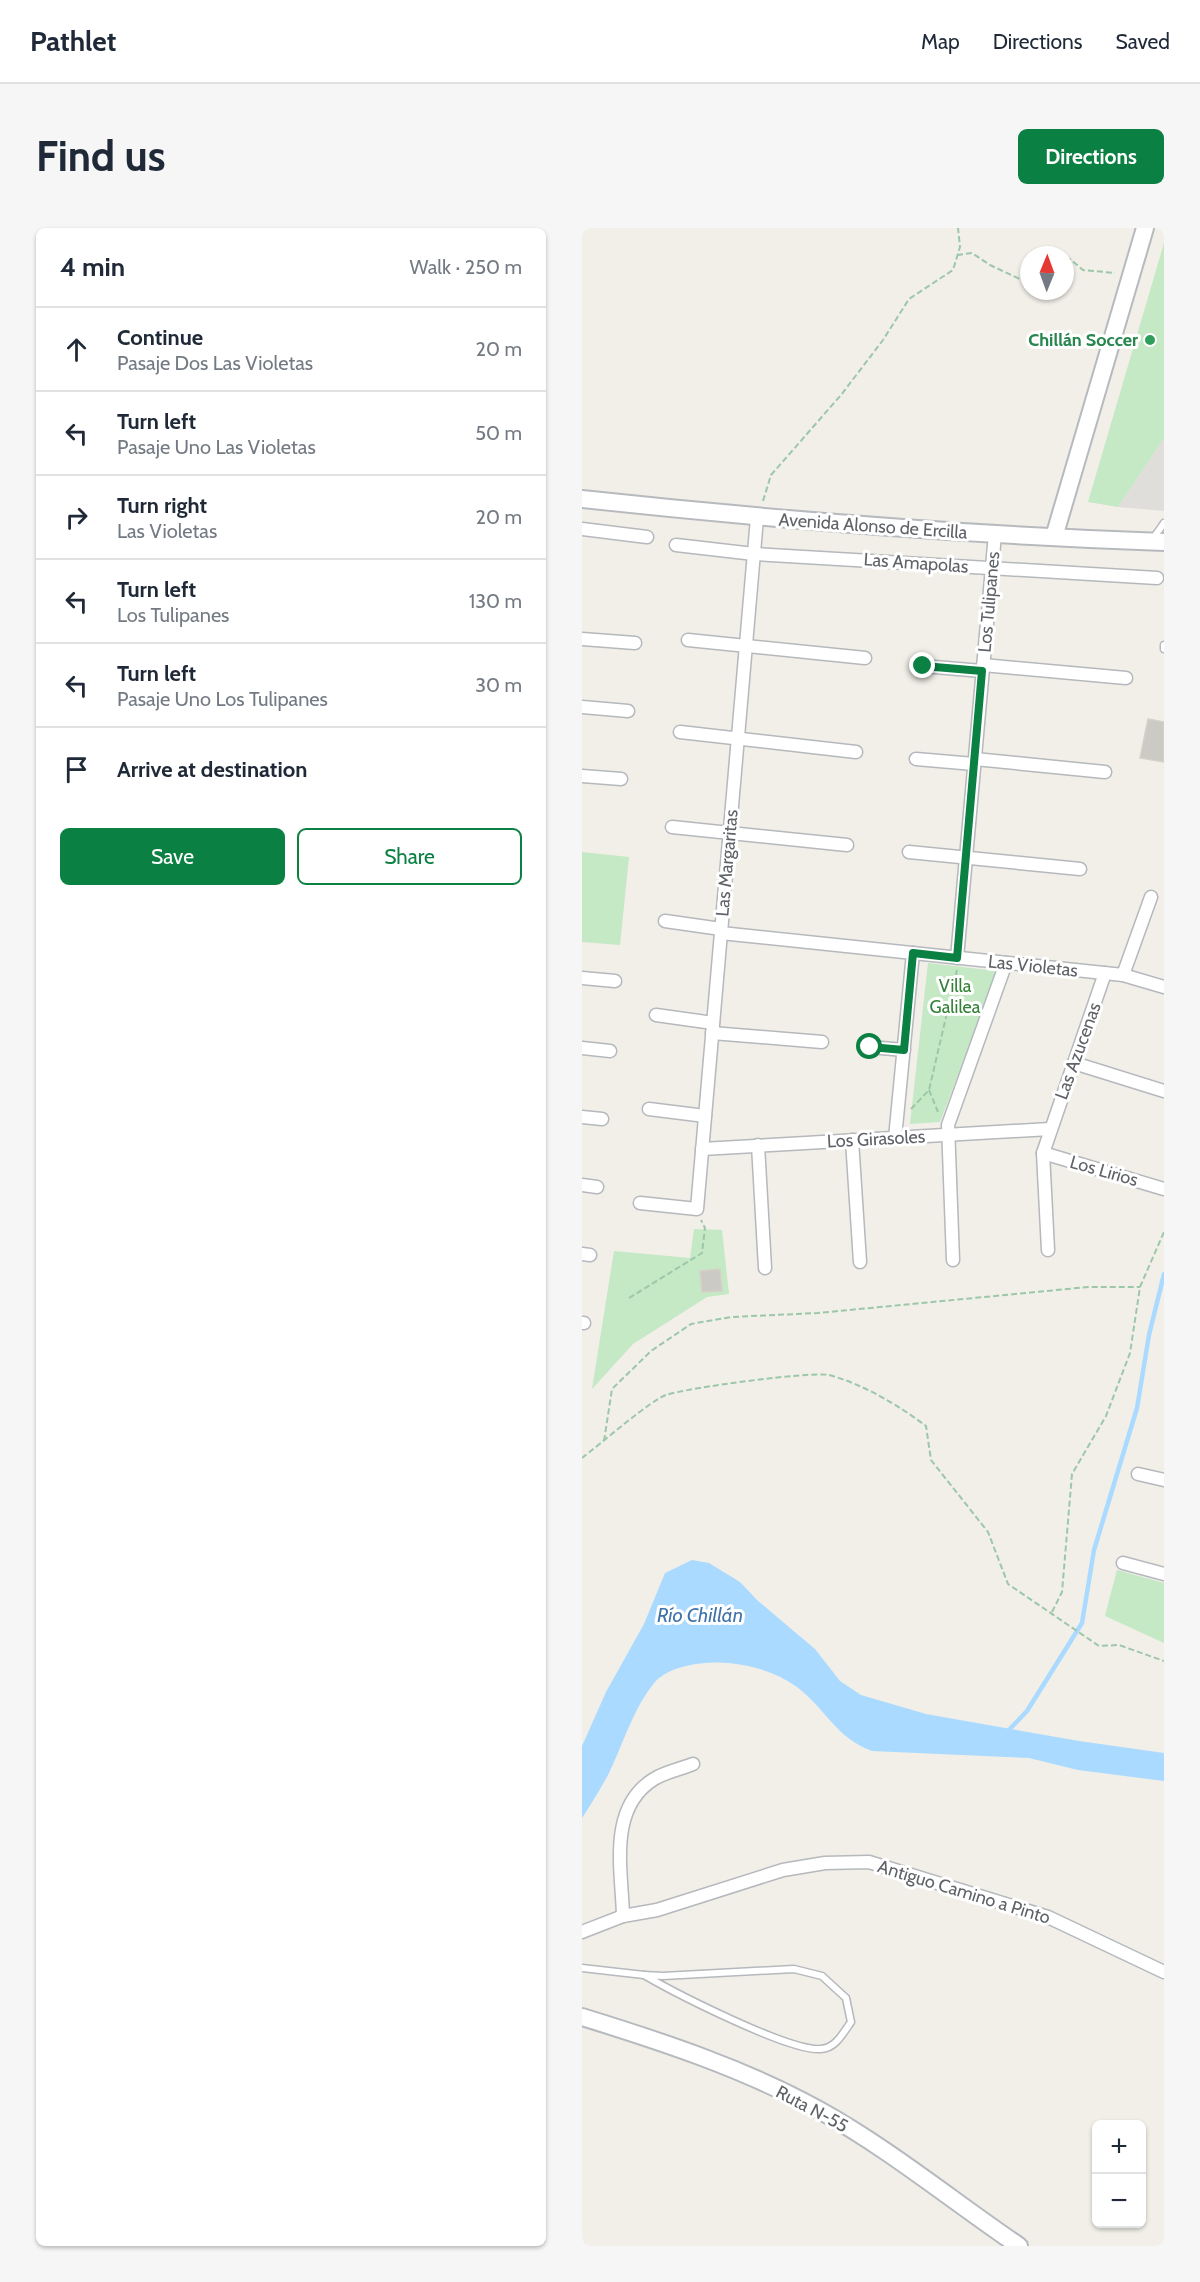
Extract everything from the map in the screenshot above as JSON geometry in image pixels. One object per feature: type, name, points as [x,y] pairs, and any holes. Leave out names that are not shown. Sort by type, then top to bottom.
[{"type":"main road","points":[[1054,537],[1145,228]]},
{"type":"main road","name":"Avenida Alonso de Ercilla","points":[[582,499],[757,518],[1158,542]]},
{"type":"main road","name":"Ruta N-55","points":[[582,2017],[680,2049],[817,2109],[848,2127],[1019,2246]]},
{"type":"street","name":"Las Margaritas","points":[[697,1209],[757,518]]},
{"type":"street","points":[[582,529],[647,537]]},
{"type":"street","name":"Los Tulipanes","points":[[957,958],[995,534]]},
{"type":"street","name":"Las Amapolas","points":[[676,545],[754,554],[1157,578]]},
{"type":"street","points":[[582,639],[634,643]]},
{"type":"street","points":[[688,640],[866,658]]},
{"type":"street","points":[[923,666],[1126,678]]},
{"type":"street","points":[[582,707],[628,711]]},
{"type":"street","points":[[680,732],[856,752]]},
{"type":"street","points":[[916,759],[974,761],[1105,772]]},
{"type":"street","points":[[582,776],[621,779]]},
{"type":"street","points":[[672,827],[847,845]]},
{"type":"street","points":[[909,852],[1080,869]]},
{"type":"street","points":[[1123,975],[1151,897]]},
{"type":"street","name":"Las Violetas","points":[[664,921],[721,931],[1123,975],[1164,987]]},
{"type":"street","points":[[896,1138],[913,953]]},
{"type":"street","points":[[953,1260],[947,1135],[950,1118],[1006,963]]},
{"type":"street","name":"Las Azucenas","points":[[1048,1250],[1043,1153],[1105,973]]},
{"type":"street","points":[[582,978],[615,981]]},
{"type":"street","points":[[656,1015],[712,1028],[822,1042]]},
{"type":"street","points":[[870,1047],[904,1050]]},
{"type":"street","points":[[582,1048],[610,1051]]},
{"type":"street","points":[[1074,1063],[1164,1091]]},
{"type":"street","points":[[649,1109],[705,1116]]},
{"type":"street","points":[[582,1117],[602,1119]]},
{"type":"street","name":"Los Girasoles","points":[[702,1149],[1050,1129]]},
{"type":"street","points":[[852,1140],[860,1262]]},
{"type":"street","points":[[758,1145],[765,1268]]},
{"type":"street","name":"Los Lirios","points":[[1043,1153],[1164,1188]]},
{"type":"street","points":[[582,1185],[597,1187]]},
{"type":"street","points":[[640,1203],[697,1209]]},
{"type":"street","points":[[1138,1474],[1164,1480]]},
{"type":"street","points":[[1123,1563],[1164,1574]]},
{"type":"street","points":[[623,1916],[620,1826],[632,1801],[653,1779],[693,1764]]},
{"type":"street","name":"Antiguo Camino a Pinto","points":[[582,1932],[623,1916],[657,1910],[783,1870],[825,1863],[869,1862],[1048,1917],[1164,1972]]},
{"type":"lane","points":[[1158,542],[1164,523]]},
{"type":"lane","points":[[582,1968],[663,1976],[794,1969],[822,1976],[846,1998],[851,2022],[838,2041],[824,2049],[801,2048],[676,1993],[644,1975]]},
{"type":"path","points":[[757,518],[771,475],[841,395],[883,340],[909,299],[953,270],[960,247],[958,228]]},
{"type":"path","points":[[957,255],[972,253],[990,266],[1020,280]]},
{"type":"path","points":[[1074,262],[1083,270],[1104,273],[1133,271]]},
{"type":"path","points":[[897,1124],[929,1090],[957,973],[957,958]]},
{"type":"path","points":[[629,1298],[702,1253],[705,1228],[697,1209]]},
{"type":"path","points":[[1052,1612],[1062,1592],[1072,1474],[1106,1416],[1130,1353],[1140,1287],[1164,1232]]},
{"type":"path","points":[[604,1441],[612,1389],[651,1351],[692,1324],[731,1317],[818,1313],[1088,1287],[1140,1287]]},
{"type":"path","points":[[582,1458],[664,1395],[748,1382],[826,1374],[850,1382],[904,1410],[926,1426],[931,1460],[988,1532],[1008,1584],[1099,1646],[1119,1645],[1164,1661]]},
{"type":"shaded area","points":[[1164,438],[1164,511],[1118,507]]},
{"type":"green space","name":"Chillán Soccer","points":[[1164,243],[1164,438],[1118,507],[1088,502]]},
{"type":"green space","points":[[582,852],[629,857],[620,945],[582,942]]},
{"type":"green space","name":"Villa Galilea","points":[[928,963],[997,971],[940,1122],[910,1124]]},
{"type":"green space","points":[[694,1229],[722,1230],[729,1294],[707,1297],[633,1344],[592,1389],[614,1251],[690,1258]]},
{"type":"green space","points":[[1117,1570],[1164,1583],[1164,1643],[1105,1616]]},
{"type":"water","name":"Río Chillán","points":[[692,1560],[709,1563],[740,1582],[757,1600],[815,1649],[840,1681],[861,1695],[926,1714],[1079,1741],[1164,1753],[1164,1781],[1078,1770],[1029,1758],[872,1751],[849,1738],[807,1695],[781,1677],[747,1666],[711,1663],[690,1665],[670,1671],[655,1682],[640,1703],[608,1775],[582,1818],[582,1746],[606,1692],[644,1624],[665,1573]]},
{"type":"building","points":[[1148,719],[1164,722],[1164,762],[1140,758]]},
{"type":"building","points":[[720,1269],[722,1291],[702,1292],[700,1271]]},
{"type":"waterway","points":[[1007,1732],[1027,1711],[1082,1623],[1094,1550],[1137,1408],[1149,1335],[1164,1274]]},
{"type":"place","name":"Chillán Soccer","points":[[1150,340]]},
{"type":"route","points":[[870,1047],[904,1050],[913,953],[957,958],[982,671],[923,666]]}]
